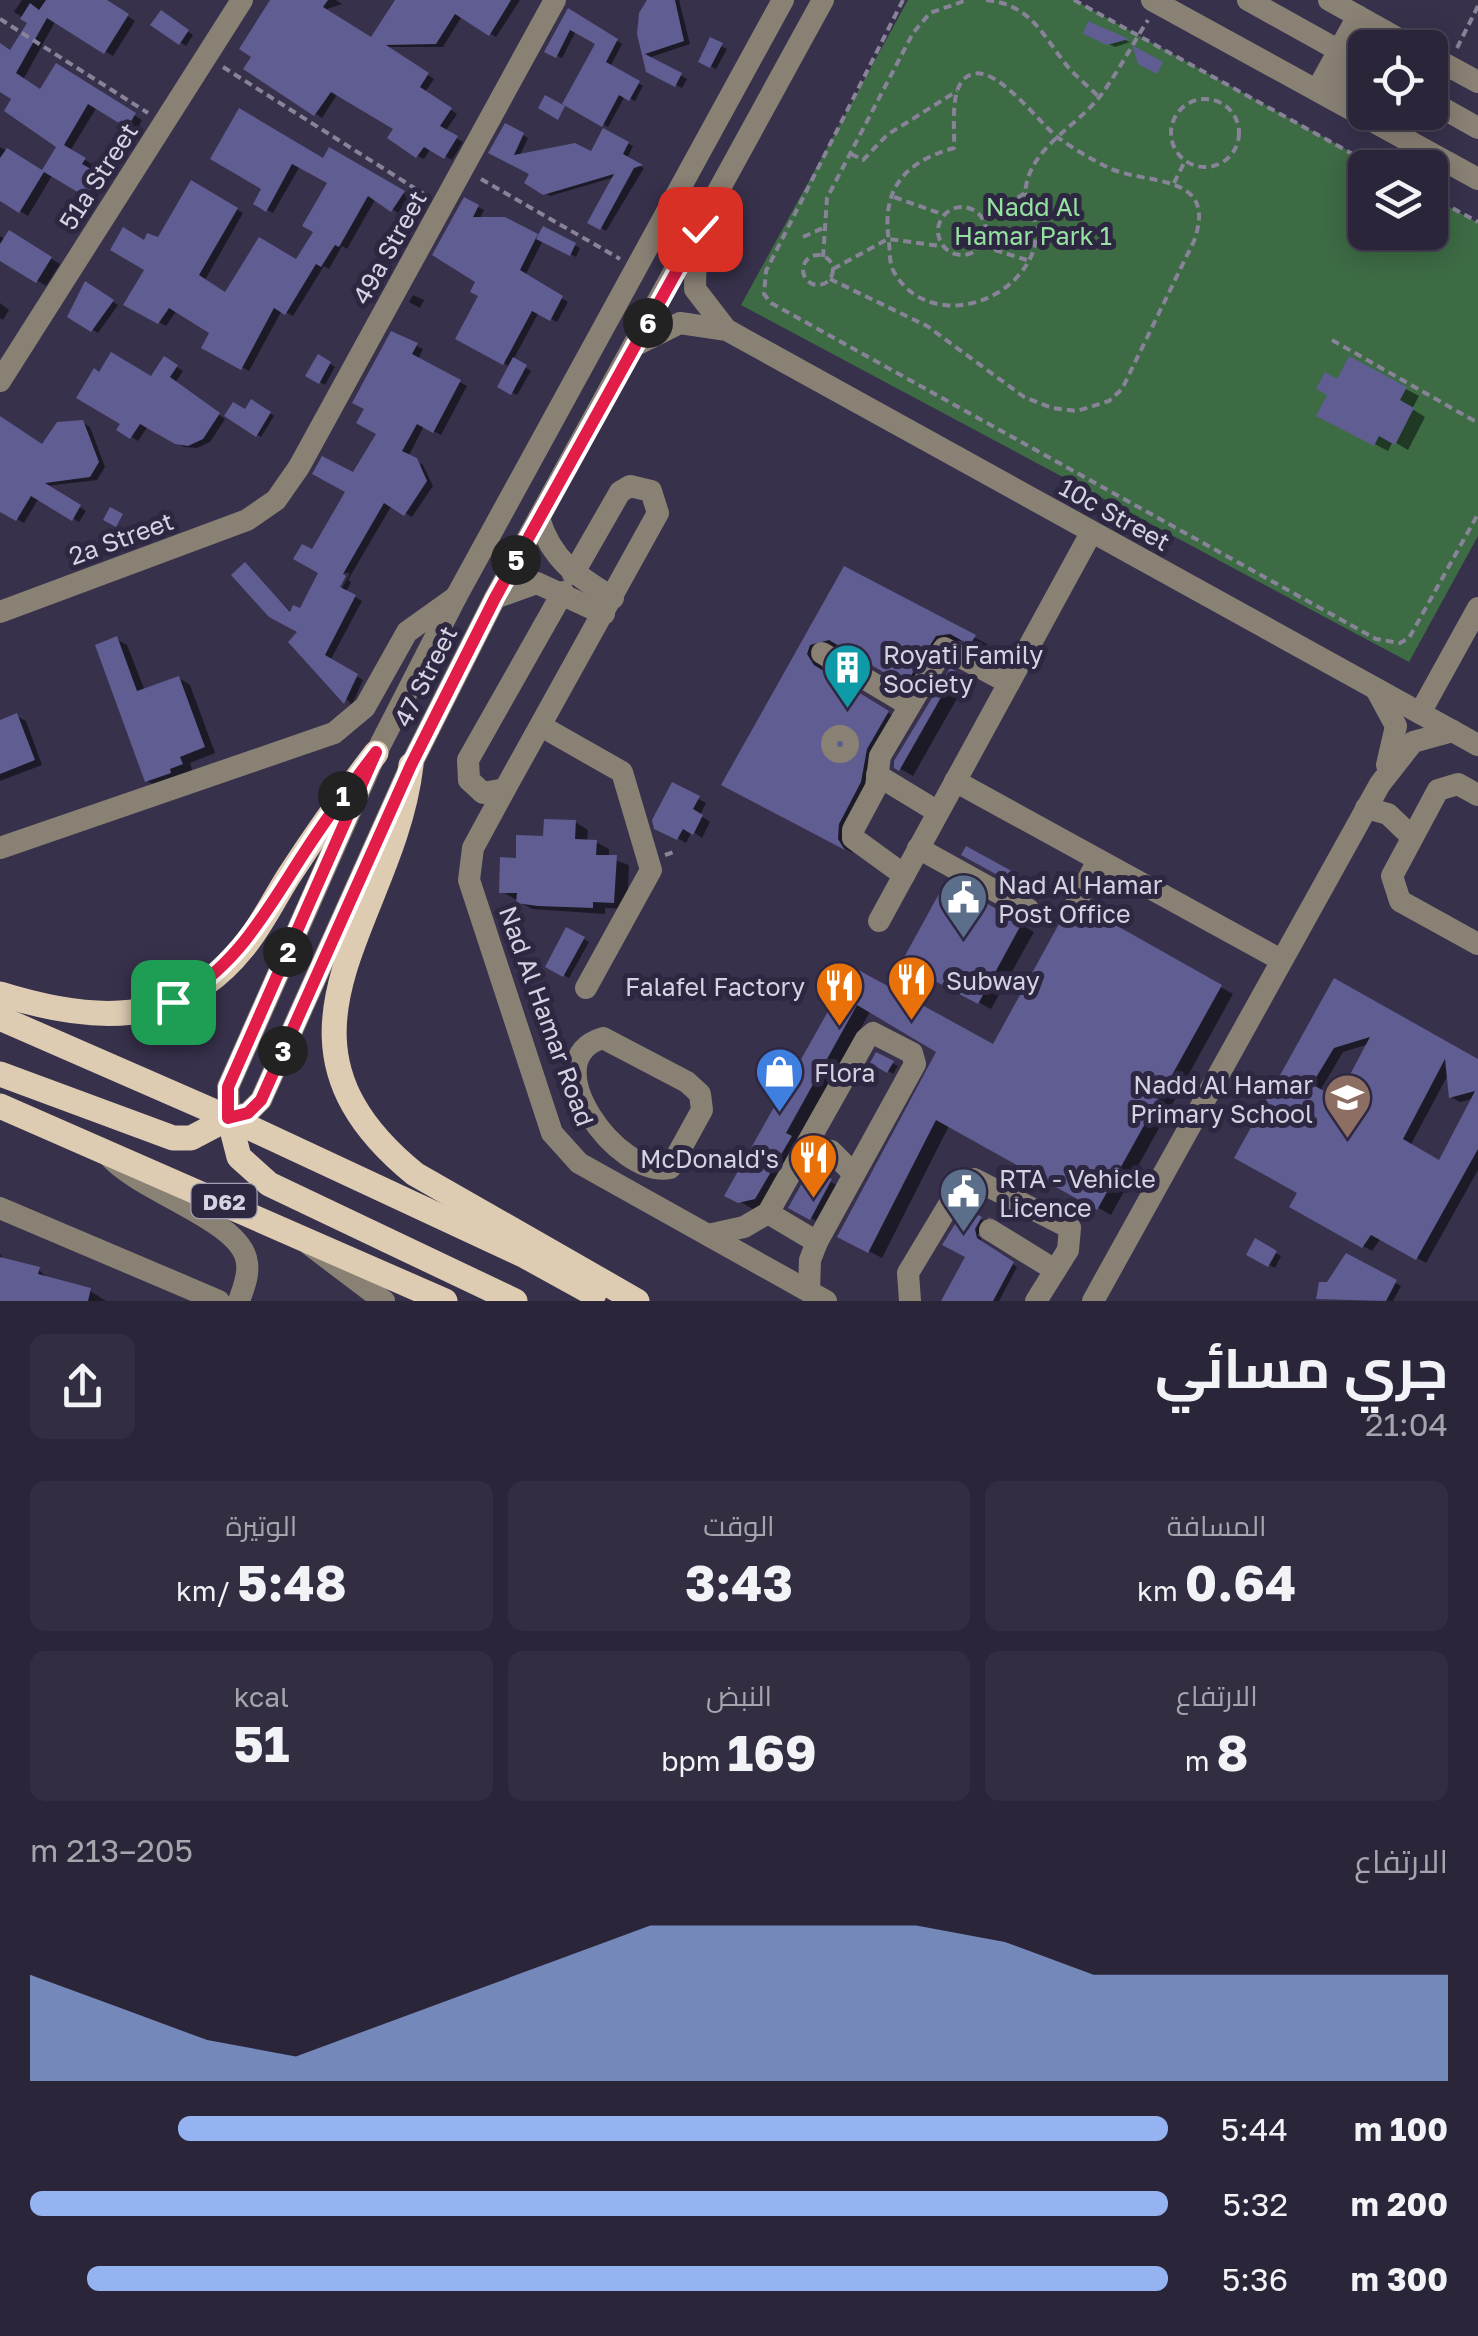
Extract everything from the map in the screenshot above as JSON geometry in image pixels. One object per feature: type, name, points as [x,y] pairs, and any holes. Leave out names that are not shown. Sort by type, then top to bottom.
[{"type":"main road","points":[[0,994],[63,1012],[108,1016],[152,1009],[198,988],[242,949],[314,836],[376,752]]},
{"type":"main road","points":[[411,765],[406,800],[338,986],[334,1037],[344,1086],[362,1120],[386,1150],[415,1174],[637,1301]]},
{"type":"main road","points":[[0,1018],[228,1118],[524,1256],[607,1301]]},
{"type":"main road","points":[[0,1074],[174,1138],[192,1138],[228,1118]]},
{"type":"main road","name":"D62","points":[[0,1106],[445,1301]]},
{"type":"main road","points":[[228,1118],[239,1157],[268,1184],[515,1301]]},
{"type":"street","name":"51a Street","points":[[0,381],[242,0]]},
{"type":"street","name":"49a Street","points":[[261,512],[294,476],[555,0]]},
{"type":"street","name":"47 Street","points":[[783,0],[456,596],[376,752],[228,1087],[228,1118],[248,1113],[261,1100],[411,765],[495,598],[823,0]]},
{"type":"street","points":[[1248,0],[1348,55]]},
{"type":"street","points":[[1329,0],[1382,30]]},
{"type":"street","points":[[1155,2],[1478,179]]},
{"type":"street","points":[[1363,30],[1366,21]]},
{"type":"street","points":[[1325,94],[1348,64]]},
{"type":"street","points":[[1448,65],[1478,82]]},
{"type":"street","points":[[1448,111],[1478,128]]},
{"type":"street","name":"10c Street","points":[[700,229],[693,260],[694,289],[700,302],[727,330],[1478,745]]},
{"type":"street","name":"10c Street","points":[[634,347],[680,323],[727,330]]},
{"type":"street","name":"Nad Al Hamar Road","points":[[568,583],[620,492],[641,486],[651,492],[658,513],[473,848],[469,880],[473,896],[552,1133],[579,1163],[817,1296]]},
{"type":"street","name":"2a Street","points":[[0,612],[261,512]]},
{"type":"street","points":[[539,518],[568,583]]},
{"type":"street","points":[[879,921],[1091,533]]},
{"type":"street","points":[[504,788],[494,794],[475,788],[467,770],[468,760],[568,583]]},
{"type":"street","points":[[495,598],[524,584],[568,583],[608,606]]},
{"type":"street","points":[[0,848],[334,733],[365,707],[407,632],[456,596]]},
{"type":"street","points":[[1420,713],[1478,608]]},
{"type":"street","points":[[904,875],[853,838],[879,765],[909,704],[944,648],[1009,683]]},
{"type":"street","points":[[822,653],[909,704]]},
{"type":"street","points":[[1374,687],[1396,726],[1380,784]]},
{"type":"street","points":[[541,726],[622,772],[651,860],[645,889],[586,988]]},
{"type":"street","points":[[1093,1301],[1380,784],[1413,742],[1452,731]]},
{"type":"street","points":[[848,744],[859,744],[938,812]]},
{"type":"street","points":[[955,781],[1280,960]]},
{"type":"street","points":[[1478,794],[1458,784],[1438,790],[1392,876],[1400,901],[1478,944]]},
{"type":"street","points":[[1366,808],[1388,814],[1412,837]]},
{"type":"street","points":[[918,848],[1028,909]]},
{"type":"street","points":[[1076,903],[1098,860]]},
{"type":"street","points":[[708,1235],[744,1228],[768,1213],[869,1035],[878,1033],[908,1050],[915,1064],[810,1260],[817,1296]]},
{"type":"street","points":[[634,1194],[660,1170],[675,1164],[698,1119],[700,1094],[620,1044],[603,1038],[594,1040],[578,1067],[584,1108],[601,1134],[660,1170]]},
{"type":"street","points":[[0,1122],[41,1124]]},
{"type":"street","points":[[809,1146],[840,1157],[854,1174]]},
{"type":"street","points":[[102,1149],[141,1185],[235,1236],[248,1269],[240,1301]]},
{"type":"street","points":[[660,1170],[664,1210]]},
{"type":"street","points":[[910,1301],[908,1273],[953,1202],[977,1186],[1042,1221],[1056,1235],[1058,1265],[1036,1301]]},
{"type":"street","points":[[0,1208],[219,1301]]},
{"type":"street","points":[[768,1213],[818,1242]]},
{"type":"street","points":[[990,1230],[1058,1265]]},
{"type":"street","points":[[301,1235],[328,1263],[384,1301]]},
{"type":"path","points":[[903,0],[766,271],[764,294],[770,303],[1376,640],[1400,642],[1409,638],[1478,514]]},
{"type":"path","points":[[833,268],[823,256],[823,228],[828,198],[849,154],[913,33],[930,12],[967,0]]},
{"type":"path","points":[[986,0],[1005,2],[1031,16],[1065,64],[1099,97]]},
{"type":"path","points":[[1074,0],[1348,152]]},
{"type":"path","points":[[823,256],[808,260],[804,275],[816,285],[830,279],[928,326],[1024,397],[1077,412],[1109,400],[1122,389],[1201,222],[1199,206],[1174,183],[1111,169],[1058,138],[993,77],[974,74],[964,78],[957,92],[954,148],[925,156],[902,174],[885,220],[892,271],[914,293],[942,305],[973,306],[1001,295],[1031,262],[1038,222],[1025,193],[1026,175],[1040,152],[1058,138],[1099,97],[1155,2]]},
{"type":"path","points":[[1448,48],[1478,6]]},
{"type":"path","points":[[0,19],[165,123]]},
{"type":"path","points":[[207,56],[442,206]]},
{"type":"path","points":[[849,154],[863,160],[887,135],[957,92]]},
{"type":"path","points":[[1196,99],[1225,104],[1237,119],[1236,148],[1214,166],[1185,161],[1173,146],[1174,117],[1196,99]]},
{"type":"path","points":[[1174,183],[1185,161]]},
{"type":"path","points":[[463,168],[637,269]]},
{"type":"path","points":[[985,219],[1025,193]]},
{"type":"path","points":[[892,196],[942,214],[966,208],[985,219]]},
{"type":"path","points":[[1448,206],[1478,222]]},
{"type":"path","points":[[941,246],[942,214]]},
{"type":"path","points":[[982,246],[985,219]]},
{"type":"path","points":[[803,237],[823,228]]},
{"type":"path","points":[[830,279],[833,268],[888,239],[941,246],[957,253],[982,246],[1031,262]]},
{"type":"path","points":[[1332,340],[1478,422]]},
{"type":"green space","name":"Nadd Al Hamar Park 1","points":[[908,0],[1074,0],[1348,151],[1348,250],[1448,250],[1448,206],[1478,223],[1478,536],[1409,662],[741,305]]},
{"type":"building","points":[[46,0],[107,0],[129,14],[104,54],[47,18],[16,73],[40,89],[56,63],[136,113],[127,128],[88,104],[64,145],[86,158],[82,164],[91,169],[86,178],[95,184],[86,197],[44,172],[19,213],[0,201],[0,158],[7,148],[42,170],[56,147],[4,111],[11,99],[0,92],[0,43],[10,50],[27,23],[20,19],[30,3],[39,10]]},
{"type":"building","points":[[270,0],[328,0],[323,7],[371,37],[395,0],[511,0],[489,36],[455,14],[436,44],[386,45],[429,73],[420,87],[452,108],[440,126],[458,136],[444,159],[424,147],[416,158],[387,138],[393,129],[331,92],[314,116],[243,69],[251,57],[239,49]]},
{"type":"building","points":[[647,0],[675,0],[684,41],[645,54],[682,73],[675,87],[646,72],[637,34],[639,13]]},
{"type":"building","points":[[568,8],[618,39],[606,62],[640,81],[629,101],[619,95],[602,127],[562,104],[595,44],[570,30],[556,58],[544,52]]},
{"type":"building","points":[[161,10],[189,30],[179,45],[150,25]]},
{"type":"building","points":[[1088,21],[1129,39],[1107,45],[1083,34]]},
{"type":"building","points":[[710,37],[723,43],[710,68],[698,62]]},
{"type":"building","points":[[1132,45],[1163,62],[1157,74],[1138,64]]},
{"type":"building","points":[[545,95],[565,106],[558,120],[538,108]]},
{"type":"building","points":[[239,108],[323,158],[329,147],[405,191],[391,212],[368,196],[339,247],[335,245],[321,267],[316,264],[285,315],[274,308],[241,370],[201,348],[209,333],[169,308],[158,324],[123,305],[144,270],[110,250],[123,227],[144,240],[147,233],[158,237],[191,180],[238,208],[199,275],[225,292],[259,237],[296,259],[313,232],[302,226],[327,183],[292,164],[266,212],[253,204],[261,189],[210,159]]},
{"type":"building","points":[[505,123],[524,133],[514,155],[575,143],[591,151],[603,128],[629,142],[623,154],[643,165],[634,168],[600,230],[587,223],[614,174],[543,195],[524,183],[529,174],[488,153]]},
{"type":"building","points":[[464,197],[479,205],[473,217],[505,217],[538,234],[520,270],[563,296],[550,321],[532,311],[503,365],[455,339],[478,296],[470,292],[475,282],[432,255]]},
{"type":"building","points":[[543,226],[576,243],[570,256],[536,239]]},
{"type":"building","points":[[9,230],[52,257],[36,283],[0,261],[0,244]]},
{"type":"building","points":[[85,281],[114,300],[91,332],[67,317]]},
{"type":"building","points":[[391,331],[418,343],[412,354],[461,380],[433,433],[417,424],[402,451],[417,458],[427,481],[404,516],[384,503],[343,574],[346,576],[340,587],[356,595],[325,655],[358,674],[344,704],[288,642],[297,632],[269,617],[231,575],[245,562],[290,612],[293,605],[300,608],[318,573],[293,559],[302,544],[312,549],[345,492],[312,474],[322,456],[353,472],[376,434],[356,423],[364,409],[352,403]]},
{"type":"building","points":[[111,352],[151,376],[164,356],[178,365],[170,377],[220,413],[203,439],[188,446],[175,444],[140,424],[130,439],[116,430],[120,424],[76,398],[94,368],[99,372]]},
{"type":"building","points":[[318,354],[331,362],[319,384],[305,376]]},
{"type":"building","points":[[1349,356],[1407,387],[1400,400],[1414,408],[1395,445],[1379,436],[1374,446],[1316,416],[1327,395],[1316,389],[1325,372],[1337,379]]},
{"type":"building","points":[[513,357],[527,365],[511,395],[497,387]]},
{"type":"building","points":[[251,399],[271,412],[256,437],[224,416],[233,402],[245,409]]},
{"type":"building","points":[[0,416],[42,444],[57,422],[83,420],[99,462],[90,477],[45,483],[81,505],[72,521],[31,496],[16,521],[0,512]]},
{"type":"building","points":[[110,507],[123,514],[116,527],[103,520]]},
{"type":"building","name":"Royati Family Society","points":[[844,566],[976,635],[970,645],[950,634],[936,636],[905,685],[829,640],[810,645],[807,654],[814,665],[889,711],[867,749],[861,782],[839,824],[838,839],[845,850],[721,785]]},
{"type":"building","points":[[117,636],[137,691],[179,676],[205,747],[180,757],[183,764],[170,769],[171,773],[145,782],[95,645]]},
{"type":"building","points":[[950,668],[956,671],[899,771],[894,768],[894,761]]},
{"type":"building","points":[[17,713],[35,760],[0,774],[0,720]]},
{"type":"building","points":[[672,782],[700,796],[693,809],[703,815],[693,835],[683,829],[677,840],[654,829],[652,820]]},
{"type":"building","points":[[544,819],[576,820],[575,839],[597,840],[596,855],[617,855],[614,903],[593,902],[593,908],[538,906],[516,903],[517,893],[499,893],[500,857],[516,858],[516,835],[543,836]]},
{"type":"building","points":[[966,846],[1041,887],[1036,896],[961,855]]},
{"type":"building","name":"Nad Al Hamar Post Office","points":[[946,881],[1022,923],[978,1004],[901,963]]},
{"type":"building","points":[[1089,910],[1222,985],[1097,1210],[936,1120],[868,1253],[837,1237],[936,1052],[857,1005],[786,1133],[792,1136],[755,1199],[738,1203],[724,1196],[853,967],[993,1044],[1065,913],[1078,918]]},
{"type":"building","points":[[566,927],[585,937],[563,977],[545,967]]},
{"type":"building","points":[[1334,978],[1478,1059],[1478,1149],[1416,1260],[1371,1235],[1362,1248],[1289,1207],[1297,1193],[1234,1158]],"holes":[[[1370,1037],[1337,1099],[1312,1084],[1334,1048]],[[1445,1059],[1449,1098],[1475,1091],[1439,1160],[1403,1139]]]},
{"type":"building","points":[[876,1052],[894,1061],[887,1073],[870,1063]]},
{"type":"building","points":[[811,1167],[832,1179],[810,1220],[788,1208]]},
{"type":"building","points":[[965,1208],[982,1217],[975,1229],[977,1238],[1014,1262],[993,1301],[941,1301],[965,1257],[942,1245]]},
{"type":"building","points":[[1255,1238],[1277,1251],[1268,1267],[1246,1255]]},
{"type":"building","points":[[1346,1253],[1397,1280],[1386,1301],[1316,1299],[1319,1282],[1327,1282]]},
{"type":"building","points":[[0,1257],[40,1267],[38,1274],[91,1288],[88,1301],[0,1301]]},
{"type":"tunnel","points":[[955,1209],[990,1230]]},
{"type":"place","name":"Royati Family Society","points":[[848,710]]},
{"type":"place","name":"Nad Al Hamar Post Office","points":[[963,940]]},
{"type":"place","name":"Subway","points":[[911,1022]]},
{"type":"place","name":"Falafel Factory","points":[[840,1028]]},
{"type":"place","name":"Flora","points":[[779,1114]]},
{"type":"place","name":"Nadd Al Hamar Primary School","points":[[1348,1140]]},
{"type":"place","name":"McDonald's","points":[[814,1200]]},
{"type":"place","name":"RTA - Vehicle Licence","points":[[964,1234]]},
{"type":"route","points":[[173,1002],[222,970],[242,949],[314,836],[376,752],[228,1087],[228,1118],[248,1113],[261,1100],[411,765],[495,598],[700,229]]}]
